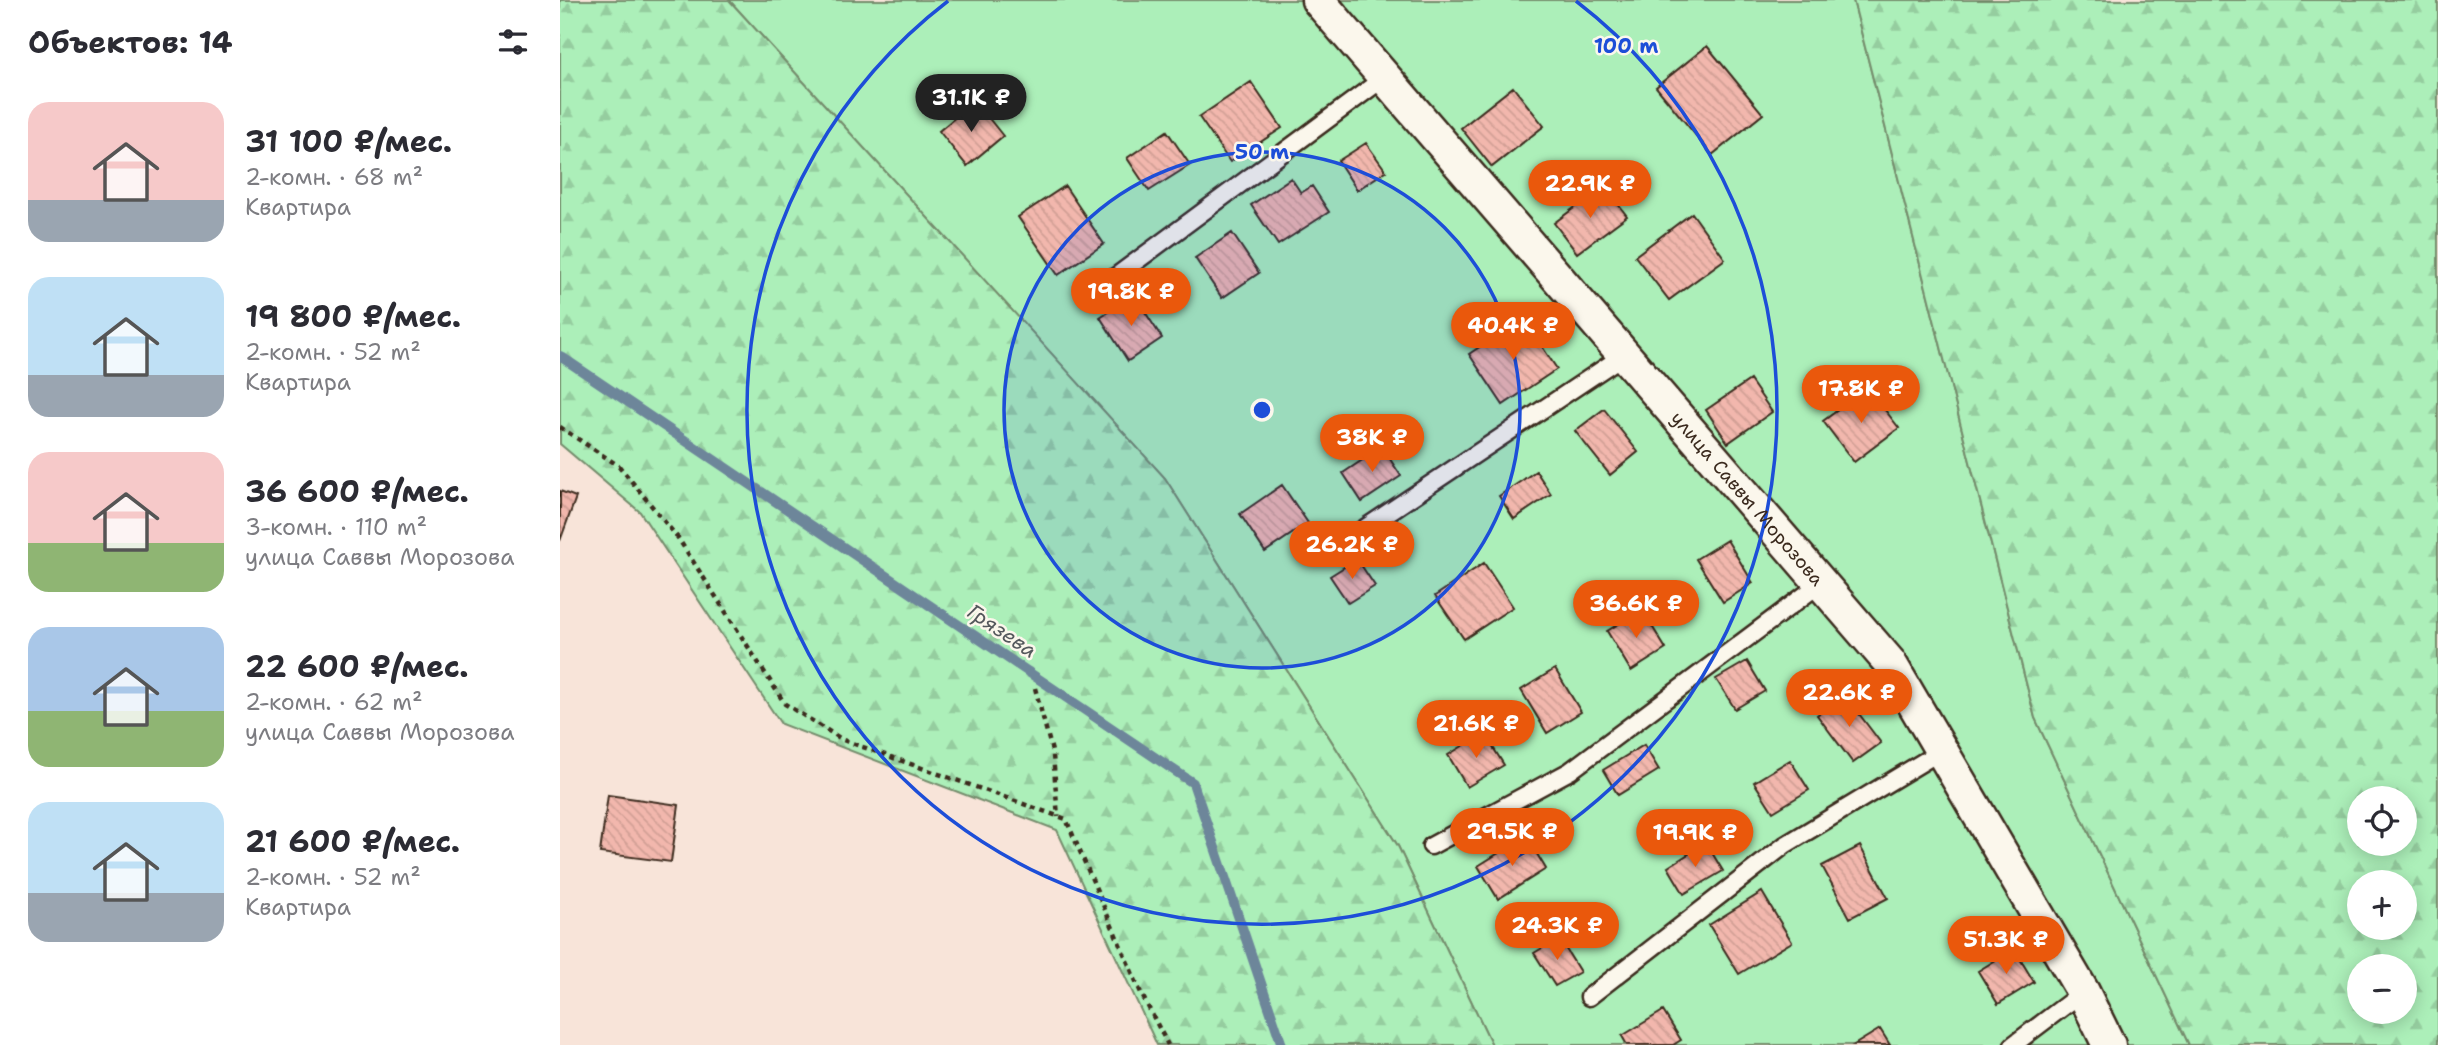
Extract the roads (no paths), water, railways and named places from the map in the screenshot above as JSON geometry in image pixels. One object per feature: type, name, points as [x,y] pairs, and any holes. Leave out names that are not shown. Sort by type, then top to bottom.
[{"type":"street","name":"улица Саввы Морозова","points":[[1318,0],[1889,663],[2083,992],[2109,1045]]},
{"type":"lane","points":[[1088,297],[1385,77]]},
{"type":"lane","points":[[1329,552],[1624,355]]},
{"type":"lane","points":[[1431,846],[1570,771],[1821,583]]},
{"type":"lane","points":[[1589,997],[1785,845],[1941,751]]},
{"type":"lane","points":[[2013,1045],[2083,992]]},
{"type":"waterway","name":"Грязева","points":[[560,356],[1193,783],[1282,1045]]}]
